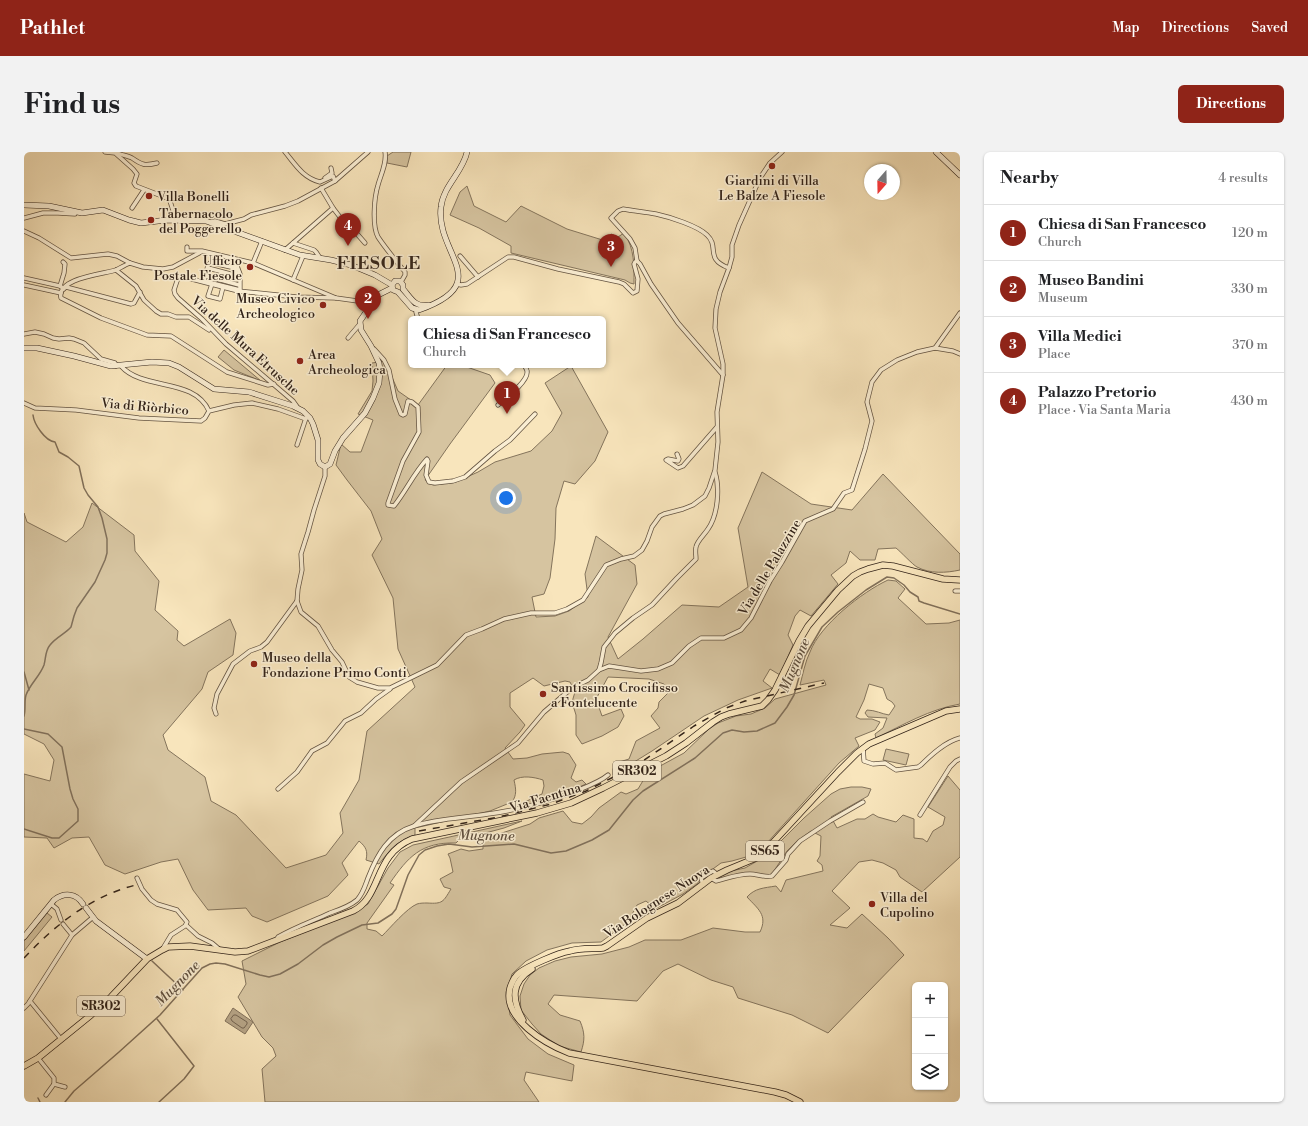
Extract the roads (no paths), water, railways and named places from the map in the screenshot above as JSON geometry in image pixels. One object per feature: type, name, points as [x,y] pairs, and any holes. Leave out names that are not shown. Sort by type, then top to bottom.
[{"type":"main road","name":"Via Faentina","points":[[24,1066],[38,1058],[106,1002],[147,959],[168,947],[190,946],[244,952],[277,941],[354,911],[367,899],[388,857],[405,842],[537,813],[571,803],[666,756],[721,717],[765,703],[775,690],[808,626],[838,590],[853,576],[860,572],[868,568],[883,565],[893,566],[944,579],[960,580]]},
{"type":"main road","name":"Via Bolognese Nuova","points":[[800,1102],[786,1095],[775,1092],[569,1054],[554,1048],[532,1032],[517,1008],[515,1001],[516,987],[523,975],[548,959],[570,951],[603,948],[647,918],[678,903],[711,878],[756,858],[766,850],[838,772],[869,744],[946,711],[960,709]]},
{"type":"street","points":[[105,152],[132,158],[136,162],[143,165],[157,163]]},
{"type":"street","points":[[285,152],[300,172],[320,182]]},
{"type":"street","points":[[210,222],[213,221],[225,224],[298,201],[334,181],[368,152]]},
{"type":"street","points":[[385,152],[386,162],[374,204],[376,228],[378,236],[405,272],[401,282],[403,285],[401,290],[411,306],[417,307],[430,305],[452,292],[457,284],[459,277],[456,262],[443,233],[440,208],[445,193],[464,161],[467,152]]},
{"type":"street","points":[[278,789],[298,772],[312,751],[327,743],[345,722],[361,713],[390,688],[437,665],[466,635],[504,619],[531,613],[555,613],[567,609],[582,600],[606,565],[617,560],[634,556],[642,550],[652,527],[660,516],[688,508],[704,496],[709,488],[715,470],[718,442],[717,412],[723,375],[723,364],[715,328],[716,309],[720,292],[729,268],[732,257],[732,245],[739,225],[760,178],[770,163],[782,152]]},
{"type":"street","points":[[936,152],[960,175]]},
{"type":"street","points":[[115,153],[137,174],[134,185],[170,200],[176,220]]},
{"type":"street","points":[[320,182],[332,173],[331,168]]},
{"type":"street","points":[[320,182],[332,176],[334,181]]},
{"type":"street","points":[[321,188],[343,221],[366,243]]},
{"type":"street","points":[[132,208],[144,190]]},
{"type":"street","points":[[24,205],[48,206],[85,213],[103,210],[143,224],[166,220],[198,220],[210,222],[284,250],[304,256],[335,261],[358,268],[392,287],[395,291],[401,290]]},
{"type":"street","points":[[284,250],[333,208]]},
{"type":"street","points":[[457,284],[465,285],[508,258],[519,258],[558,269],[619,282],[624,284],[633,293],[637,291],[638,279],[634,264],[636,261],[635,248],[630,239],[611,218],[618,211],[623,209],[657,214],[700,229],[709,236],[715,259],[721,265],[729,268]]},
{"type":"street","points":[[24,218],[43,213],[58,212],[75,214],[75,212]]},
{"type":"street","points":[[24,232],[39,238],[72,258],[108,254],[117,256],[143,267],[175,267],[202,251]]},
{"type":"street","points":[[253,263],[262,241]]},
{"type":"street","points":[[293,243],[314,250],[320,258]]},
{"type":"street","points":[[187,247],[187,251],[202,251],[253,263],[336,298]]},
{"type":"street","points":[[293,280],[304,256]]},
{"type":"street","points":[[460,256],[478,277]]},
{"type":"street","points":[[213,260],[237,266],[240,274],[239,291],[204,281],[208,265],[213,260]]},
{"type":"street","points":[[636,261],[640,264],[651,284],[678,323],[723,375]]},
{"type":"street","points":[[60,286],[64,272],[65,264],[63,262]]},
{"type":"street","points":[[60,293],[75,280],[116,270],[130,262]]},
{"type":"street","points":[[239,291],[238,276],[235,268],[213,263],[210,265],[205,282],[239,291],[372,302]]},
{"type":"street","points":[[208,268],[238,276]]},
{"type":"street","points":[[116,270],[136,286],[144,300],[156,311],[176,317],[188,317],[213,332]]},
{"type":"street","name":"Via delle Mura Etrusche","points":[[205,282],[178,276],[174,292],[176,296],[213,332],[294,401],[298,408]]},
{"type":"street","points":[[206,276],[239,285]]},
{"type":"street","points":[[24,278],[131,304],[134,303],[140,292]]},
{"type":"street","points":[[348,338],[359,325],[360,319],[378,295],[392,287],[395,281],[398,280],[401,282]]},
{"type":"street","points":[[212,284],[208,296],[220,299],[223,287]]},
{"type":"street","points":[[24,285],[60,293]]},
{"type":"street","points":[[60,293],[61,298],[65,301],[101,318],[147,334],[171,336],[227,372],[268,385],[274,384]]},
{"type":"street","points":[[417,307],[418,316]]},
{"type":"street","points":[[960,313],[936,348],[953,351],[960,354]]},
{"type":"street","points":[[325,467],[330,464],[338,444],[365,413],[377,389],[380,376],[380,366],[359,325]]},
{"type":"street","points":[[24,334],[35,332],[53,338],[69,338],[84,343],[101,359],[117,365],[129,373],[150,382],[176,386],[191,393],[197,397],[209,412]]},
{"type":"street","points":[[370,346],[382,357],[386,364],[392,379],[395,399],[401,414],[403,416],[405,414],[408,401],[418,406],[419,432],[404,461],[388,505],[394,506],[404,494],[418,470],[427,459],[426,475],[429,482],[435,483],[453,481],[465,477],[510,440],[535,414]]},
{"type":"street","points":[[25,347],[74,356],[105,365],[152,362],[173,364],[211,388],[222,391],[249,392],[298,408],[313,424],[317,434],[318,460],[320,464],[325,467]]},
{"type":"street","name":"Via delle Palazzine","points":[[598,670],[609,666],[641,671],[658,669],[672,663],[689,646],[701,638],[724,638],[741,630],[751,618],[770,581],[805,521],[833,509],[844,493],[852,490],[865,449],[872,420],[867,402],[872,382],[881,370],[897,360],[917,352],[936,348]]},
{"type":"street","points":[[498,405],[510,396],[526,376],[526,368]]},
{"type":"street","name":"Via di Riòrbico","points":[[24,403],[35,408],[76,410],[138,418],[201,421],[209,412],[234,405],[252,403],[307,417]]},
{"type":"street","points":[[297,445],[307,417]]},
{"type":"street","points":[[677,454],[678,461],[668,458],[666,460],[678,468],[683,466],[717,427]]},
{"type":"street","points":[[325,467],[325,476],[301,554],[302,570],[297,601],[301,612],[322,631],[332,650],[342,662],[349,677],[358,683],[378,688],[390,688]]},
{"type":"street","points":[[414,826],[461,782],[518,743],[544,712],[572,688],[588,680],[598,670],[604,647],[615,634],[633,618],[652,605],[696,559],[696,546],[710,528],[714,520],[718,479],[715,470]]},
{"type":"street","points":[[216,714],[214,708],[217,694],[233,664],[250,651],[261,647],[267,642],[297,601]]},
{"type":"street","points":[[863,748],[864,761],[873,764],[885,763],[896,770],[918,767],[945,744],[960,738]]},
{"type":"street","points":[[920,815],[950,767],[960,759]]},
{"type":"street","name":"Via Faentina","points":[[277,941],[276,938],[278,936],[354,902],[363,891],[374,864],[387,842],[400,832],[414,826],[443,820],[490,814],[540,803],[585,787],[608,775]]},
{"type":"street","points":[[711,878],[716,881],[735,875],[759,874],[769,877],[772,876],[786,860],[788,854],[800,841],[830,821],[863,802]]},
{"type":"street","points":[[703,884],[702,878],[713,871],[718,874]]},
{"type":"street","points":[[137,878],[142,889],[151,900],[157,904],[177,910],[187,922],[186,925],[193,933],[212,942],[220,950]]},
{"type":"street","points":[[24,937],[51,904],[60,896],[68,894],[78,898],[92,918],[147,959]]},
{"type":"street","points":[[51,904],[57,908],[62,922],[72,934]]},
{"type":"street","points":[[24,1008],[30,1001],[72,934],[92,918]]},
{"type":"street","points":[[162,950],[171,935],[186,925]]},
{"type":"street","points":[[30,1001],[61,1039]]},
{"type":"street","points":[[38,1058],[54,1078],[54,1084],[46,1095]]},
{"type":"street","points":[[54,1084],[65,1087]]},
{"type":"water","points":[[233,1008],[253,1022],[245,1034],[225,1021]]},
{"type":"waterway","points":[[24,716],[26,695],[44,665],[48,647],[71,627],[77,608],[95,582],[107,553],[107,539],[102,518],[98,507],[84,488],[79,466],[59,452],[55,442],[47,439],[38,427],[33,415]]},
{"type":"waterway","name":"Mugnone","points":[[65,1102],[74,1091],[160,1015],[202,968],[216,963],[225,964],[269,977],[280,974],[298,964],[323,945],[337,937],[362,925],[378,923],[392,914],[396,909],[408,875],[419,855],[425,850],[449,844],[472,847],[514,844],[551,853],[566,851],[592,840],[609,830],[633,800],[643,791],[695,758],[723,733],[732,730],[744,732],[757,731],[775,723],[794,695],[805,656],[822,627],[866,590],[887,577],[894,578],[904,585],[910,592],[918,597],[919,601],[960,614]]},
{"type":"waterway","points":[[24,672],[29,690]]},
{"type":"waterway","points":[[24,729],[48,734],[62,747],[70,789],[78,809],[78,821],[59,838],[52,838],[24,829]]},
{"type":"waterway","points":[[152,961],[183,990]]},
{"type":"waterway","points":[[157,1019],[194,1066],[184,1079],[159,1102]]},
{"type":"waterway","points":[[38,1098],[40,1102]]},
{"type":"railway","points":[[419,831],[499,817],[551,804],[586,791],[637,765],[694,726],[726,708],[745,701],[824,683]]},
{"type":"railway","points":[[24,958],[48,934],[75,913],[104,896],[136,885]]},
{"type":"place","name":"Giardini di Villa Le Balze A Fiesole","points":[[772,166]]},
{"type":"place","name":"Villa Bonelli","points":[[149,196]]},
{"type":"place","name":"Tabernacolo del Poggerello","points":[[151,220]]},
{"type":"place","name":"Palazzo Pretorio","points":[[348,246]]},
{"type":"place","name":"Ufficio Postale Fiesole","points":[[250,267]]},
{"type":"place","name":"Villa Medici","points":[[611,267]]},
{"type":"place","name":"Museo Civico Archeologico","points":[[323,305]]},
{"type":"place","name":"Museo Bandini","points":[[368,319]]},
{"type":"place","name":"Area Archeologica","points":[[300,361]]},
{"type":"place","name":"Chiesa di San Francesco","points":[[507,414]]},
{"type":"place","name":"Museo della Fondazione Primo Conti","points":[[254,664]]},
{"type":"place","name":"Santissimo Crocifisso a Fontelucente","points":[[543,694]]},
{"type":"place","name":"Villa del Cupolino","points":[[872,904]]},
{"type":"district","name":"FIESOLE","points":[[379,263]]}]
